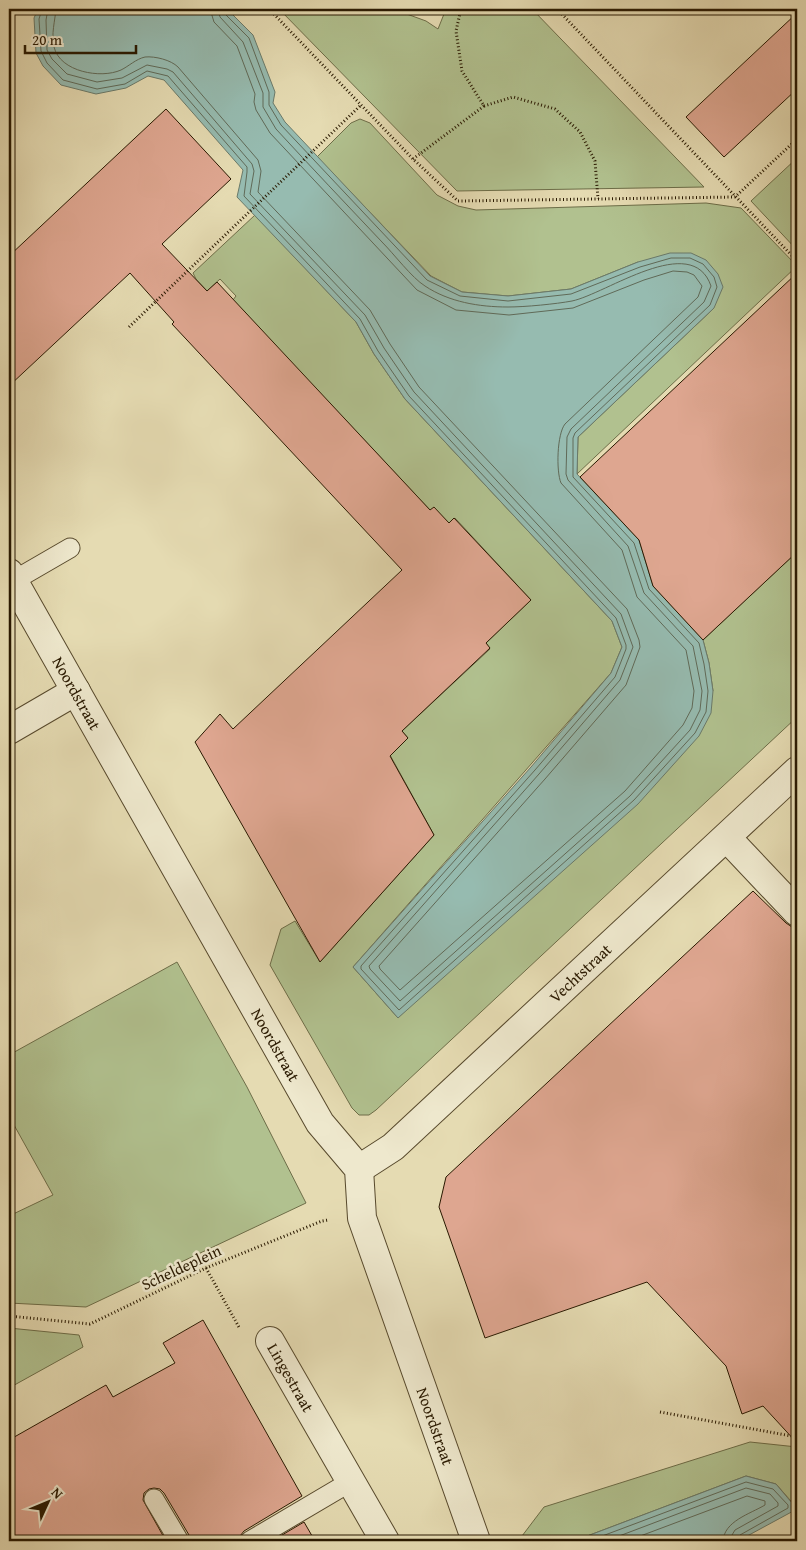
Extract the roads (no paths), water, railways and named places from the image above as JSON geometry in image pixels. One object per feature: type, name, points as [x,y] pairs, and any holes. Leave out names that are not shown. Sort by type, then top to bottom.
[{"type":"street","name":"Noordstraat","points":[[11,577],[320,1123],[359,1169],[362,1218],[476,1541]]},
{"type":"street","points":[[9,730],[76,691]]},
{"type":"street","name":"Vechtstraat","points":[[359,1169],[393,1147],[797,771]]},
{"type":"street","points":[[727,838],[797,912]]},
{"type":"street","name":"Lingestraat","points":[[270,1341],[385,1541]]},
{"type":"lane","points":[[11,577],[70,548]]},
{"type":"lane","points":[[250,1541],[350,1482]]},
{"type":"lane","points":[[154,1499],[179,1541]]},
{"type":"water","points":[[38,9],[227,9],[253,35],[275,92],[273,103],[285,122],[430,276],[462,292],[508,296],[571,289],[638,262],[670,253],[691,253],[706,260],[718,274],[723,287],[714,308],[578,437],[577,474],[639,540],[653,586],[703,640],[713,691],[711,713],[699,736],[638,804],[398,1018],[353,967],[531,767],[611,673],[622,647],[612,621],[405,399],[374,354],[356,322],[237,197],[243,170],[164,80],[148,76],[126,88],[96,94],[61,85],[43,66],[36,53],[34,18]]},
{"type":"water","points":[[746,1476],[776,1484],[797,1509],[738,1541],[574,1541]]}]
